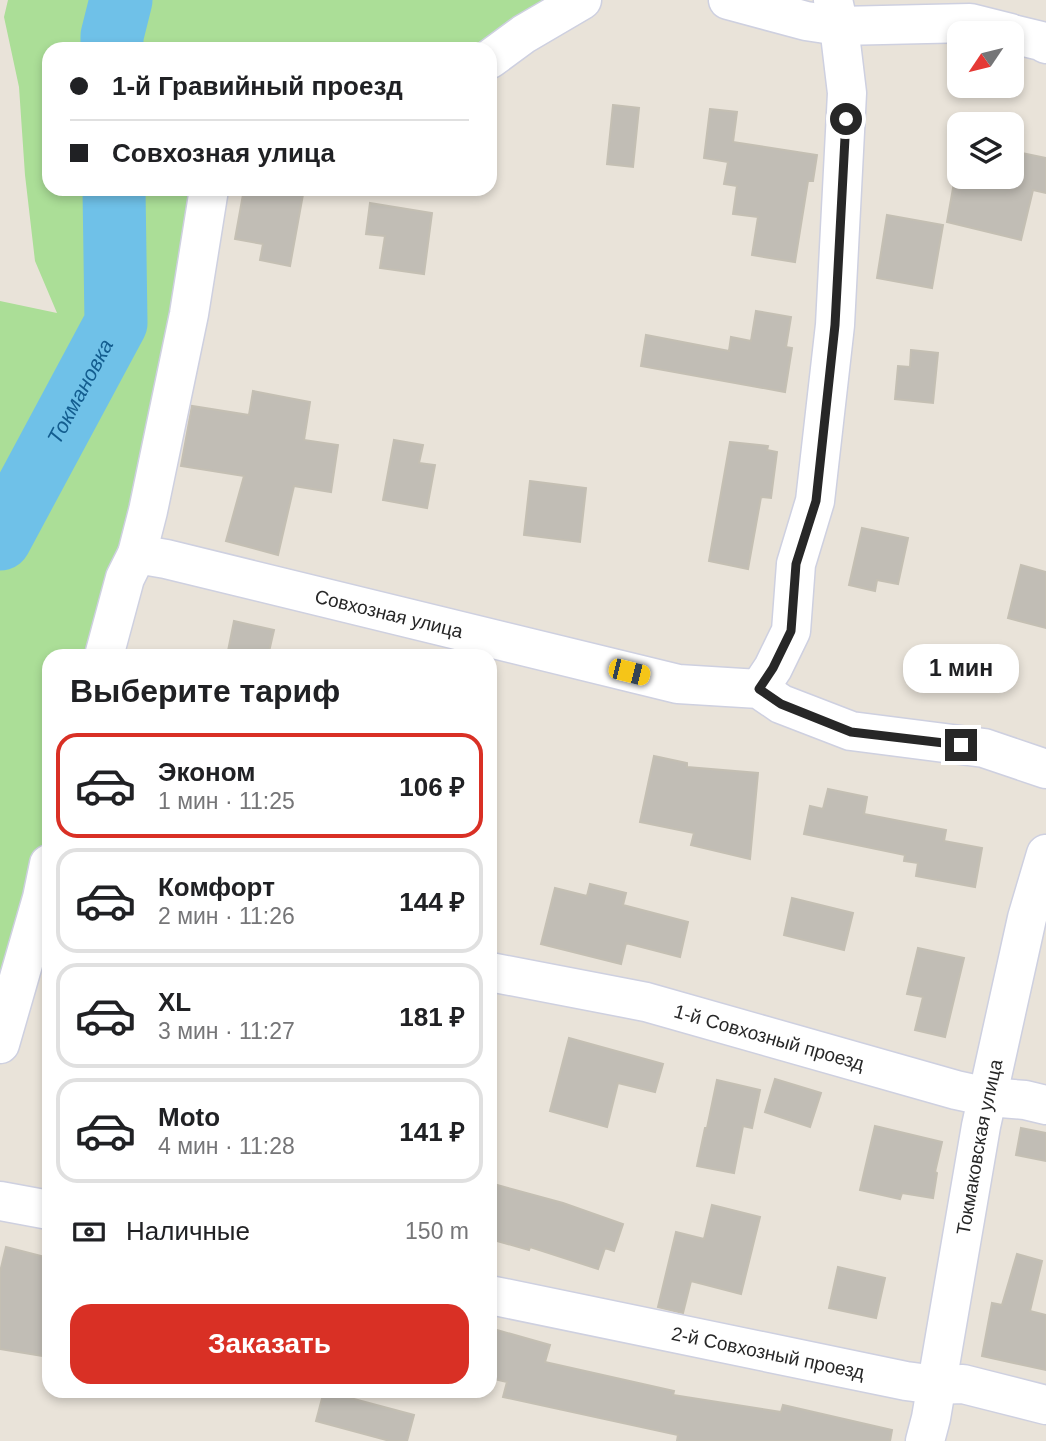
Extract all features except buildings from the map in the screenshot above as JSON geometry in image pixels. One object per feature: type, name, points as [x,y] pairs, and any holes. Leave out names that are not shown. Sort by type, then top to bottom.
[{"type":"street","points":[[497,54],[524,34],[582,0]]},
{"type":"street","points":[[728,0],[806,21],[836,13],[947,21]]},
{"type":"street","points":[[759,689],[773,668],[791,631],[796,564],[816,501],[835,325],[847,93],[836,13]]},
{"type":"street","points":[[1024,36],[1046,44]]},
{"type":"street","points":[[106,649],[125,578],[137,554],[148,511],[189,314],[208,196]]},
{"type":"street","name":"Совхозная улица","points":[[137,554],[678,684],[759,689],[781,704],[851,732],[984,748],[1046,769]]},
{"type":"street","name":"Токмаковская улица","points":[[925,1441],[981,1126],[1027,918],[1046,854]]},
{"type":"street","points":[[0,1044],[42,898]]},
{"type":"street","name":"1-й Совхозный проезд","points":[[497,973],[646,1002],[956,1090],[1046,1105]]},
{"type":"street","points":[[0,1200],[42,1209]]},
{"type":"street","name":"2-й Совхозный проезд","points":[[497,1295],[906,1381],[936,1385],[963,1384],[1046,1405]]},
{"type":"green space","points":[[8,0],[559,0],[497,43],[42,42],[42,196],[198,196],[179,313],[96,649],[42,649],[42,859],[0,1012],[0,301],[57,313],[35,261],[19,87],[4,17]]},
{"type":"waterway","name":"Токмановка","points":[[112,42],[121,0]]},
{"type":"waterway","name":"Токмановка","points":[[0,539],[116,323],[114,196]]},
{"type":"route","points":[[846,119],[835,325],[816,501],[796,564],[791,631],[773,668],[759,689],[781,704],[851,732],[961,745]]}]
